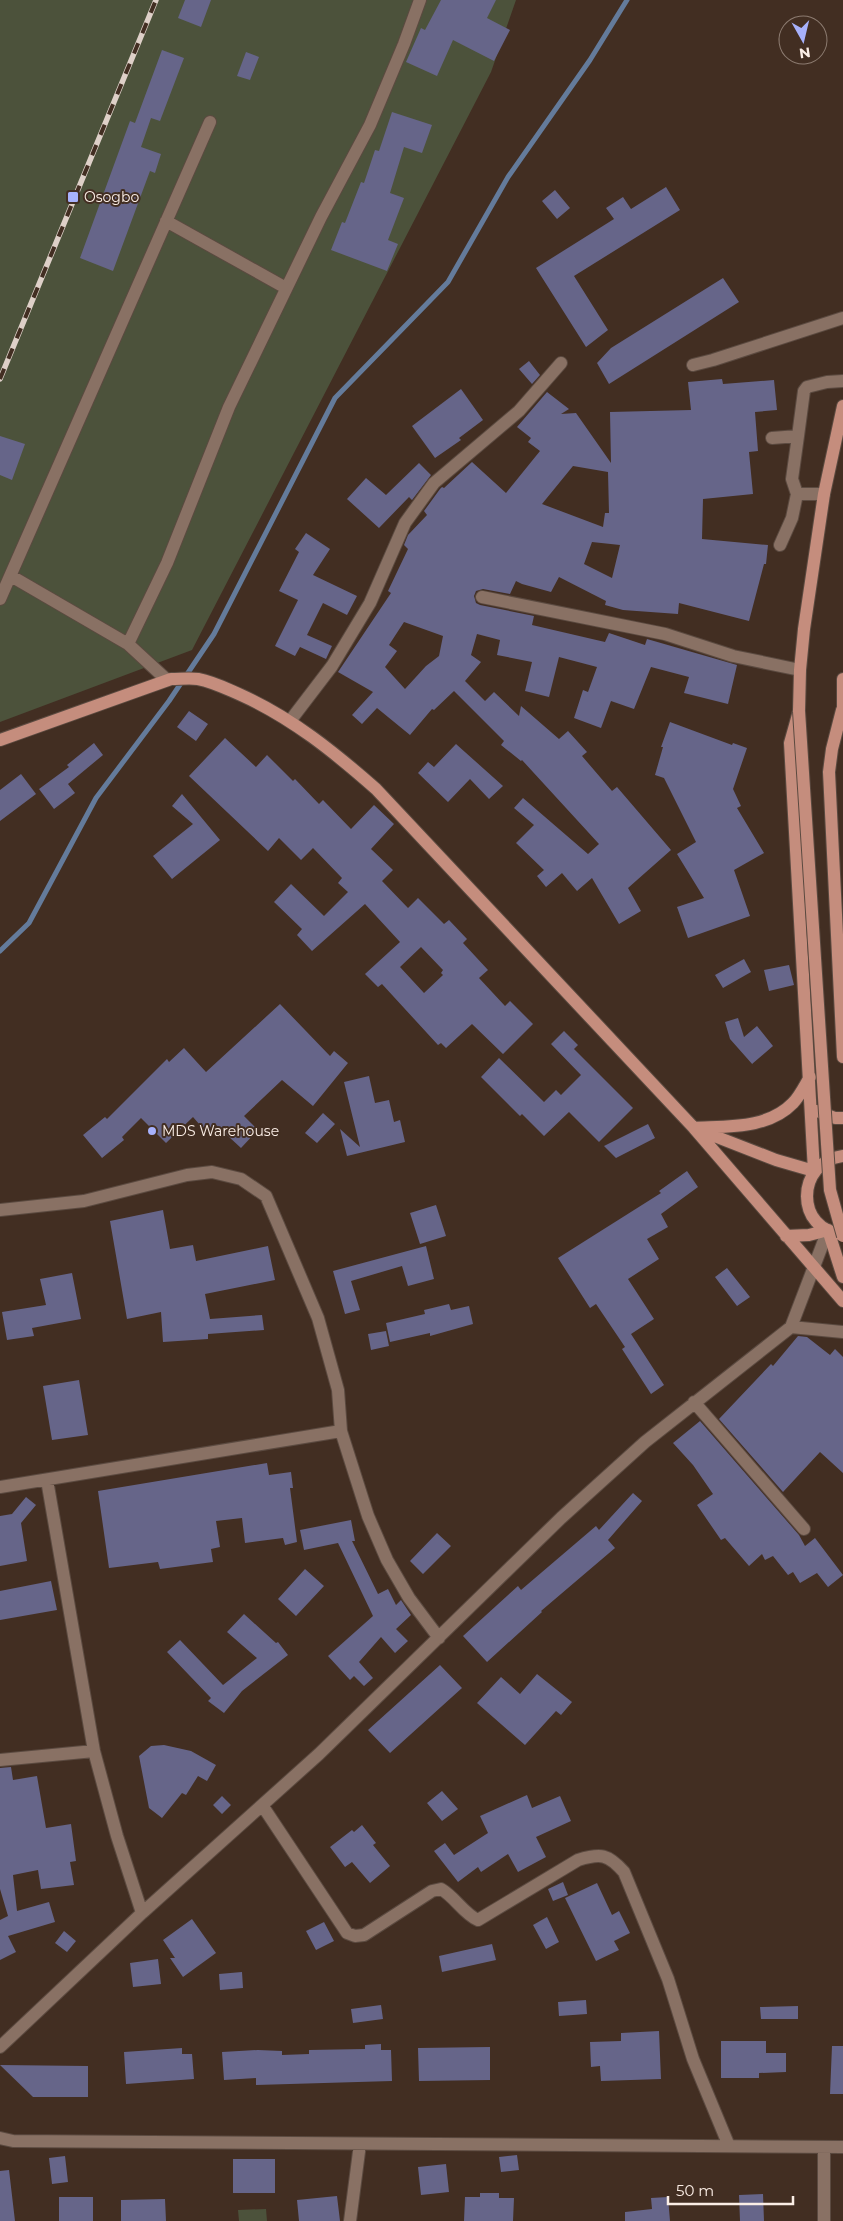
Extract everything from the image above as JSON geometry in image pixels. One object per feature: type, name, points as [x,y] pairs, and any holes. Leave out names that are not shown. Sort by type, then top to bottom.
[{"type":"main road","points":[[843,406],[824,494],[800,670],[799,711],[830,1190],[843,1235]]},
{"type":"main road","points":[[0,740],[169,680],[196,678],[223,687],[290,721],[339,756],[376,789],[694,1128],[843,1301]]},
{"type":"main road","points":[[843,679],[843,716],[832,749],[829,772],[843,1057]]},
{"type":"main road","points":[[799,711],[790,743],[790,768],[812,1108],[814,1171]]},
{"type":"main road","points":[[694,1128],[750,1124],[777,1117],[794,1102],[810,1077]]},
{"type":"main road","points":[[812,1108],[825,1116],[843,1118]]},
{"type":"main road","points":[[694,1128],[776,1160],[814,1171]]},
{"type":"main road","points":[[843,1156],[826,1161],[814,1171],[806,1192],[812,1215],[819,1224],[828,1230],[843,1235]]},
{"type":"main road","points":[[786,1236],[808,1235],[828,1230]]},
{"type":"main road","points":[[828,1230],[843,1277]]},
{"type":"street","points":[[128,644],[167,562],[228,407],[286,288],[370,125],[420,0]]},
{"type":"street","points":[[0,599],[210,122]]},
{"type":"street","points":[[166,221],[286,288]]},
{"type":"street","points":[[693,365],[843,318]]},
{"type":"street","points":[[290,721],[337,658],[370,603],[405,523],[434,483],[519,411],[562,363]]},
{"type":"street","points":[[780,545],[792,518],[796,494],[792,479],[804,391],[807,387],[827,382],[843,382]]},
{"type":"street","points":[[772,438],[798,436]]},
{"type":"street","points":[[796,494],[824,494]]},
{"type":"street","points":[[11,576],[128,644],[169,680]]},
{"type":"street","points":[[482,597],[665,634],[733,656],[800,670]]},
{"type":"street","points":[[0,1210],[84,1201],[187,1175],[212,1172],[240,1178],[266,1196],[318,1318],[338,1390],[341,1431],[368,1516],[387,1560],[409,1598],[439,1638]]},
{"type":"street","points":[[0,2047],[142,1913],[319,1754],[561,1518],[645,1442],[790,1327],[828,1230]]},
{"type":"street","points":[[790,1327],[843,1332]]},
{"type":"street","points":[[694,1402],[804,1529]]},
{"type":"street","points":[[0,1487],[341,1431]]},
{"type":"street","points":[[47,1480],[94,1751],[117,1836],[142,1913]]},
{"type":"street","points":[[0,1760],[94,1751]]},
{"type":"street","points":[[262,1805],[347,1934],[354,1936],[364,1935],[432,1891],[441,1889],[473,1918],[478,1920],[578,1860],[593,1855],[605,1856],[616,1864],[624,1872],[668,1979],[693,2059],[729,2146]]},
{"type":"street","points":[[0,2138],[13,2141],[843,2147]]},
{"type":"street","points":[[350,2221],[360,2144]]},
{"type":"street","points":[[824,2147],[824,2221]]},
{"type":"green space","points":[[0,0],[516,0],[491,72],[192,650],[0,722]]},
{"type":"green space","points":[[266,2209],[267,2221],[239,2221],[238,2210]]},
{"type":"building","points":[[185,0],[211,0],[201,27],[178,18]]},
{"type":"building","points":[[441,0],[496,0],[487,18],[510,30],[494,61],[453,40],[437,76],[406,62],[421,28],[425,30]]},
{"type":"building","points":[[162,50],[184,58],[160,121],[151,118],[141,147],[161,154],[155,173],[150,171],[113,271],[80,258],[130,121],[135,123]]},
{"type":"building","points":[[246,52],[259,57],[250,80],[237,76]]},
{"type":"building","points":[[392,112],[432,125],[422,153],[404,147],[390,193],[404,198],[388,240],[398,244],[387,271],[331,250],[342,222],[345,223],[361,182],[364,183],[375,150],[379,151]]},
{"type":"building","points":[[666,187],[680,210],[574,276],[608,330],[586,347],[536,268],[614,219],[606,208],[623,197],[631,209]]},
{"type":"building","points":[[555,190],[570,208],[557,219],[542,201]]},
{"type":"building","points":[[723,278],[739,302],[609,384],[597,363],[611,348]]},
{"type":"building","points":[[529,361],[540,375],[532,384],[519,369]]},
{"type":"building","points":[[722,379],[723,384],[774,380],[777,410],[755,412],[758,451],[749,452],[753,494],[703,499],[702,539],[768,545],[766,564],[764,564],[749,621],[679,603],[678,614],[623,610],[605,605],[606,601],[559,577],[551,592],[516,581],[510,594],[483,589],[476,591],[474,596],[476,603],[480,605],[534,616],[532,625],[605,642],[609,633],[645,645],[647,639],[737,665],[728,704],[684,693],[689,677],[651,667],[634,709],[611,701],[601,728],[574,718],[583,690],[588,692],[597,667],[559,657],[549,697],[525,691],[532,662],[497,655],[500,640],[477,634],[471,655],[481,662],[465,681],[485,701],[494,692],[519,716],[521,706],[559,739],[568,731],[587,752],[582,756],[612,791],[617,787],[671,850],[628,888],[641,911],[619,924],[592,878],[577,891],[562,873],[546,887],[537,876],[544,870],[516,843],[534,825],[514,808],[523,798],[588,854],[599,844],[522,760],[501,745],[504,741],[454,691],[434,710],[432,709],[410,735],[377,708],[362,724],[352,715],[373,692],[338,672],[391,593],[388,591],[408,549],[404,545],[408,535],[427,515],[424,511],[440,489],[444,488],[472,462],[506,493],[540,451],[528,442],[531,438],[517,427],[547,392],[569,409],[561,414],[576,413],[611,463],[610,412],[691,410],[688,382]],"holes":[[[573,466],[608,472],[609,513],[605,513],[603,527],[542,504]],[[592,542],[620,545],[612,578],[584,564]],[[404,622],[443,636],[439,656],[426,666],[405,689],[385,667],[397,651],[389,645]]]},
{"type":"building","points":[[461,389],[483,420],[459,438],[461,440],[435,458],[412,426]]},
{"type":"building","points":[[0,436],[25,444],[12,480],[0,475]]},
{"type":"building","points":[[419,463],[431,475],[412,500],[409,497],[379,528],[347,499],[366,478],[386,495]]},
{"type":"building","points":[[306,533],[330,549],[313,575],[357,596],[347,615],[323,603],[307,635],[332,646],[326,659],[300,647],[295,656],[275,646],[298,600],[279,591],[299,552],[295,549]]},
{"type":"building","points":[[189,711],[208,724],[196,741],[177,727]]},
{"type":"building","points":[[670,722],[732,745],[733,743],[747,748],[733,789],[741,806],[737,808],[764,853],[734,870],[750,916],[688,938],[677,907],[704,898],[677,854],[696,842],[664,778],[655,775],[663,747],[661,747]]},
{"type":"building","points":[[225,738],[256,767],[267,755],[293,781],[295,779],[319,804],[323,800],[351,829],[374,805],[394,824],[371,849],[393,870],[382,881],[408,908],[418,898],[444,924],[449,920],[467,939],[463,943],[488,970],[479,978],[505,1006],[510,1001],[533,1024],[503,1054],[472,1024],[446,1048],[441,1043],[438,1045],[382,984],[378,987],[365,974],[400,942],[365,904],[312,951],[297,935],[302,929],[274,902],[291,884],[324,916],[348,892],[338,883],[342,878],[313,848],[301,860],[279,838],[268,851],[189,776]],"holes":[[[421,947],[443,970],[441,973],[443,975],[424,993],[400,967]]]},
{"type":"building","points":[[94,743],[103,755],[68,784],[75,793],[54,809],[39,789],[69,767],[67,765]]},
{"type":"building","points":[[456,744],[503,786],[489,799],[470,779],[448,802],[418,773],[428,762],[434,767]]},
{"type":"building","points":[[21,774],[36,794],[0,821],[0,790]]},
{"type":"building","points":[[182,794],[220,840],[172,879],[153,856],[193,824],[172,806]]},
{"type":"building","points":[[744,959],[751,972],[723,988],[715,975]]},
{"type":"building","points":[[789,965],[794,985],[769,991],[764,970]]},
{"type":"building","points":[[280,1004],[330,1056],[334,1051],[348,1063],[313,1106],[282,1080],[244,1116],[258,1130],[241,1148],[215,1124],[206,1132],[193,1117],[166,1143],[141,1118],[122,1137],[124,1140],[102,1158],[83,1135],[105,1117],[107,1119],[167,1059],[169,1062],[184,1048],[206,1072]]},
{"type":"building","points":[[738,1018],[744,1037],[757,1026],[773,1046],[752,1064],[730,1039],[725,1022]]},
{"type":"building","points":[[564,1031],[578,1045],[574,1049],[633,1108],[599,1142],[569,1112],[544,1136],[522,1114],[520,1116],[481,1077],[499,1058],[544,1102],[556,1090],[561,1095],[581,1075],[551,1044]]},
{"type":"building","points":[[369,1076],[375,1103],[389,1100],[394,1122],[400,1120],[405,1142],[347,1156],[340,1129],[360,1147],[344,1082]]},
{"type":"building","points":[[323,1113],[335,1124],[317,1143],[305,1133]]},
{"type":"building","points":[[648,1124],[655,1138],[616,1158],[604,1146]]},
{"type":"building","points":[[687,1171],[698,1187],[661,1214],[668,1227],[647,1239],[659,1259],[628,1279],[654,1319],[631,1334],[664,1385],[651,1394],[622,1349],[625,1347],[596,1304],[590,1308],[558,1258],[661,1193],[659,1191]]},
{"type":"building","points":[[436,1205],[446,1236],[420,1244],[410,1213]]},
{"type":"building","points":[[163,1210],[170,1249],[193,1245],[196,1261],[268,1246],[275,1280],[205,1294],[210,1319],[262,1315],[264,1330],[208,1334],[208,1339],[163,1342],[161,1312],[127,1319],[110,1221]]},
{"type":"building","points":[[426,1246],[434,1279],[408,1286],[402,1266],[351,1281],[360,1310],[345,1314],[333,1271]]},
{"type":"building","points":[[727,1268],[750,1297],[737,1306],[715,1277]]},
{"type":"building","points":[[72,1273],[81,1319],[32,1328],[34,1336],[7,1340],[2,1312],[46,1305],[40,1279]]},
{"type":"building","points":[[449,1304],[451,1310],[469,1306],[473,1324],[430,1336],[430,1333],[390,1342],[386,1323],[425,1314],[424,1310]]},
{"type":"building","points":[[386,1331],[389,1346],[371,1350],[368,1334]]},
{"type":"building","points":[[798,1336],[807,1337],[830,1355],[835,1349],[843,1357],[843,1473],[820,1452],[783,1492],[719,1419],[771,1364],[773,1366]]},
{"type":"building","points":[[79,1380],[88,1435],[52,1440],[43,1386]]},
{"type":"building","points":[[700,1421],[799,1535],[805,1546],[815,1538],[843,1575],[828,1587],[817,1573],[800,1583],[793,1572],[788,1575],[773,1556],[765,1560],[762,1554],[749,1566],[725,1538],[721,1540],[697,1505],[713,1494],[693,1465],[673,1443]]},
{"type":"building","points":[[267,1463],[269,1475],[291,1472],[293,1488],[290,1488],[297,1542],[285,1545],[283,1538],[245,1543],[242,1518],[216,1521],[220,1547],[211,1549],[213,1562],[160,1569],[158,1562],[109,1568],[98,1491]]},
{"type":"building","points":[[633,1493],[642,1501],[608,1540],[615,1548],[541,1611],[487,1662],[463,1636],[518,1586],[521,1590],[596,1526],[599,1530]]},
{"type":"building","points":[[26,1497],[36,1505],[21,1523],[27,1561],[0,1566],[0,1516],[12,1514]]},
{"type":"building","points":[[351,1520],[355,1541],[352,1541],[378,1594],[388,1589],[396,1605],[401,1600],[411,1615],[396,1629],[408,1641],[395,1653],[381,1637],[359,1662],[373,1678],[364,1686],[354,1676],[350,1680],[328,1656],[373,1616],[338,1543],[304,1550],[300,1530]]},
{"type":"building","points":[[437,1533],[451,1546],[423,1574],[410,1561]]},
{"type":"building","points":[[305,1569],[324,1586],[296,1616],[278,1599]]},
{"type":"building","points":[[51,1581],[57,1610],[0,1620],[0,1591]]},
{"type":"building","points":[[244,1614],[276,1643],[278,1642],[288,1655],[242,1691],[224,1713],[208,1701],[211,1698],[167,1652],[180,1640],[223,1685],[257,1658],[227,1632]]},
{"type":"building","points":[[440,1665],[462,1688],[390,1753],[368,1730]]},
{"type":"building","points":[[537,1674],[572,1702],[561,1715],[556,1711],[525,1745],[477,1703],[501,1677],[520,1694]]},
{"type":"building","points":[[164,1745],[191,1751],[216,1765],[207,1781],[198,1776],[186,1795],[182,1793],[162,1818],[149,1808],[139,1756],[151,1746]]},
{"type":"building","points":[[11,1767],[13,1780],[37,1776],[46,1828],[71,1824],[76,1861],[70,1862],[74,1885],[41,1889],[38,1870],[13,1875],[17,1911],[49,1902],[55,1922],[8,1936],[16,1952],[0,1960],[0,1920],[8,1916],[0,1889],[0,1768]]},
{"type":"building","points":[[442,1791],[458,1809],[442,1821],[427,1803]]},
{"type":"building","points":[[527,1795],[532,1808],[560,1796],[571,1821],[536,1837],[546,1857],[518,1872],[508,1854],[481,1872],[478,1867],[458,1882],[434,1851],[445,1843],[454,1855],[488,1833],[480,1816]]},
{"type":"building","points":[[222,1796],[231,1805],[222,1814],[213,1805]]},
{"type":"building","points":[[362,1825],[376,1843],[373,1845],[390,1866],[370,1883],[352,1862],[345,1867],[330,1847],[352,1830],[354,1832]]},
{"type":"building","points":[[563,1882],[568,1895],[553,1901],[548,1889]]},
{"type":"building","points":[[597,1883],[612,1915],[619,1911],[630,1933],[614,1941],[619,1950],[596,1961],[565,1898]]},
{"type":"building","points":[[547,1917],[559,1942],[546,1949],[533,1925]]},
{"type":"building","points":[[192,1919],[216,1953],[183,1977],[170,1958],[175,1958],[163,1940]]},
{"type":"building","points":[[324,1922],[334,1941],[316,1950],[306,1931]]},
{"type":"building","points":[[64,1931],[76,1941],[67,1952],[55,1943]]},
{"type":"building","points":[[492,1944],[496,1960],[442,1972],[439,1956]]},
{"type":"building","points":[[158,1959],[161,1984],[133,1987],[130,1963]]},
{"type":"building","points":[[242,1972],[243,1988],[220,1990],[219,1974]]},
{"type":"building","points":[[586,2000],[587,2014],[559,2016],[558,2002]]},
{"type":"building","points":[[381,2005],[383,2019],[353,2023],[351,2009]]},
{"type":"building","points":[[798,2006],[798,2019],[761,2019],[760,2007]]},
{"type":"building","points":[[659,2031],[661,2079],[601,2081],[600,2066],[591,2067],[590,2042],[621,2041],[621,2033]]},
{"type":"building","points":[[721,2041],[766,2041],[766,2053],[786,2053],[786,2072],[759,2073],[759,2078],[721,2078]]},
{"type":"building","points":[[381,2044],[381,2050],[391,2050],[392,2081],[256,2085],[256,2078],[224,2080],[222,2052],[258,2050],[282,2051],[282,2055],[309,2054],[309,2050],[365,2049],[365,2045]]},
{"type":"building","points":[[832,2046],[843,2046],[843,2094],[830,2094]]},
{"type":"building","points":[[490,2047],[490,2080],[419,2081],[418,2048]]},
{"type":"building","points":[[182,2048],[182,2054],[192,2054],[194,2079],[126,2084],[124,2052]]},
{"type":"building","points":[[0,2065],[88,2066],[88,2097],[33,2097]]},
{"type":"building","points":[[517,2155],[519,2170],[501,2172],[499,2157]]},
{"type":"building","points":[[65,2156],[68,2182],[52,2184],[49,2158]]},
{"type":"building","points":[[233,2159],[275,2159],[275,2193],[233,2193]]},
{"type":"building","points":[[446,2164],[449,2192],[421,2195],[418,2167]]},
{"type":"building","points":[[9,2170],[15,2221],[0,2221],[0,2171]]},
{"type":"building","points":[[480,2193],[499,2193],[499,2198],[514,2198],[513,2221],[464,2221],[465,2197],[480,2197]]},
{"type":"building","points":[[763,2194],[764,2221],[740,2221],[739,2195]]},
{"type":"building","points":[[337,2196],[340,2221],[299,2221],[297,2200]]},
{"type":"building","points":[[59,2197],[93,2197],[93,2221],[59,2221]]},
{"type":"building","points":[[668,2197],[670,2221],[625,2221],[625,2212],[652,2209],[651,2198]]},
{"type":"building","points":[[165,2199],[166,2221],[121,2221],[121,2200]]},
{"type":"waterway","points":[[0,951],[29,923],[96,798],[169,701],[214,634],[335,398],[448,282],[508,177],[590,60],[627,0]]},
{"type":"railway","points":[[0,379],[156,0]]},
{"type":"place","name":"Osogbo","points":[[73,197]]},
{"type":"place","name":"MDS Warehouse","points":[[152,1131]]}]
